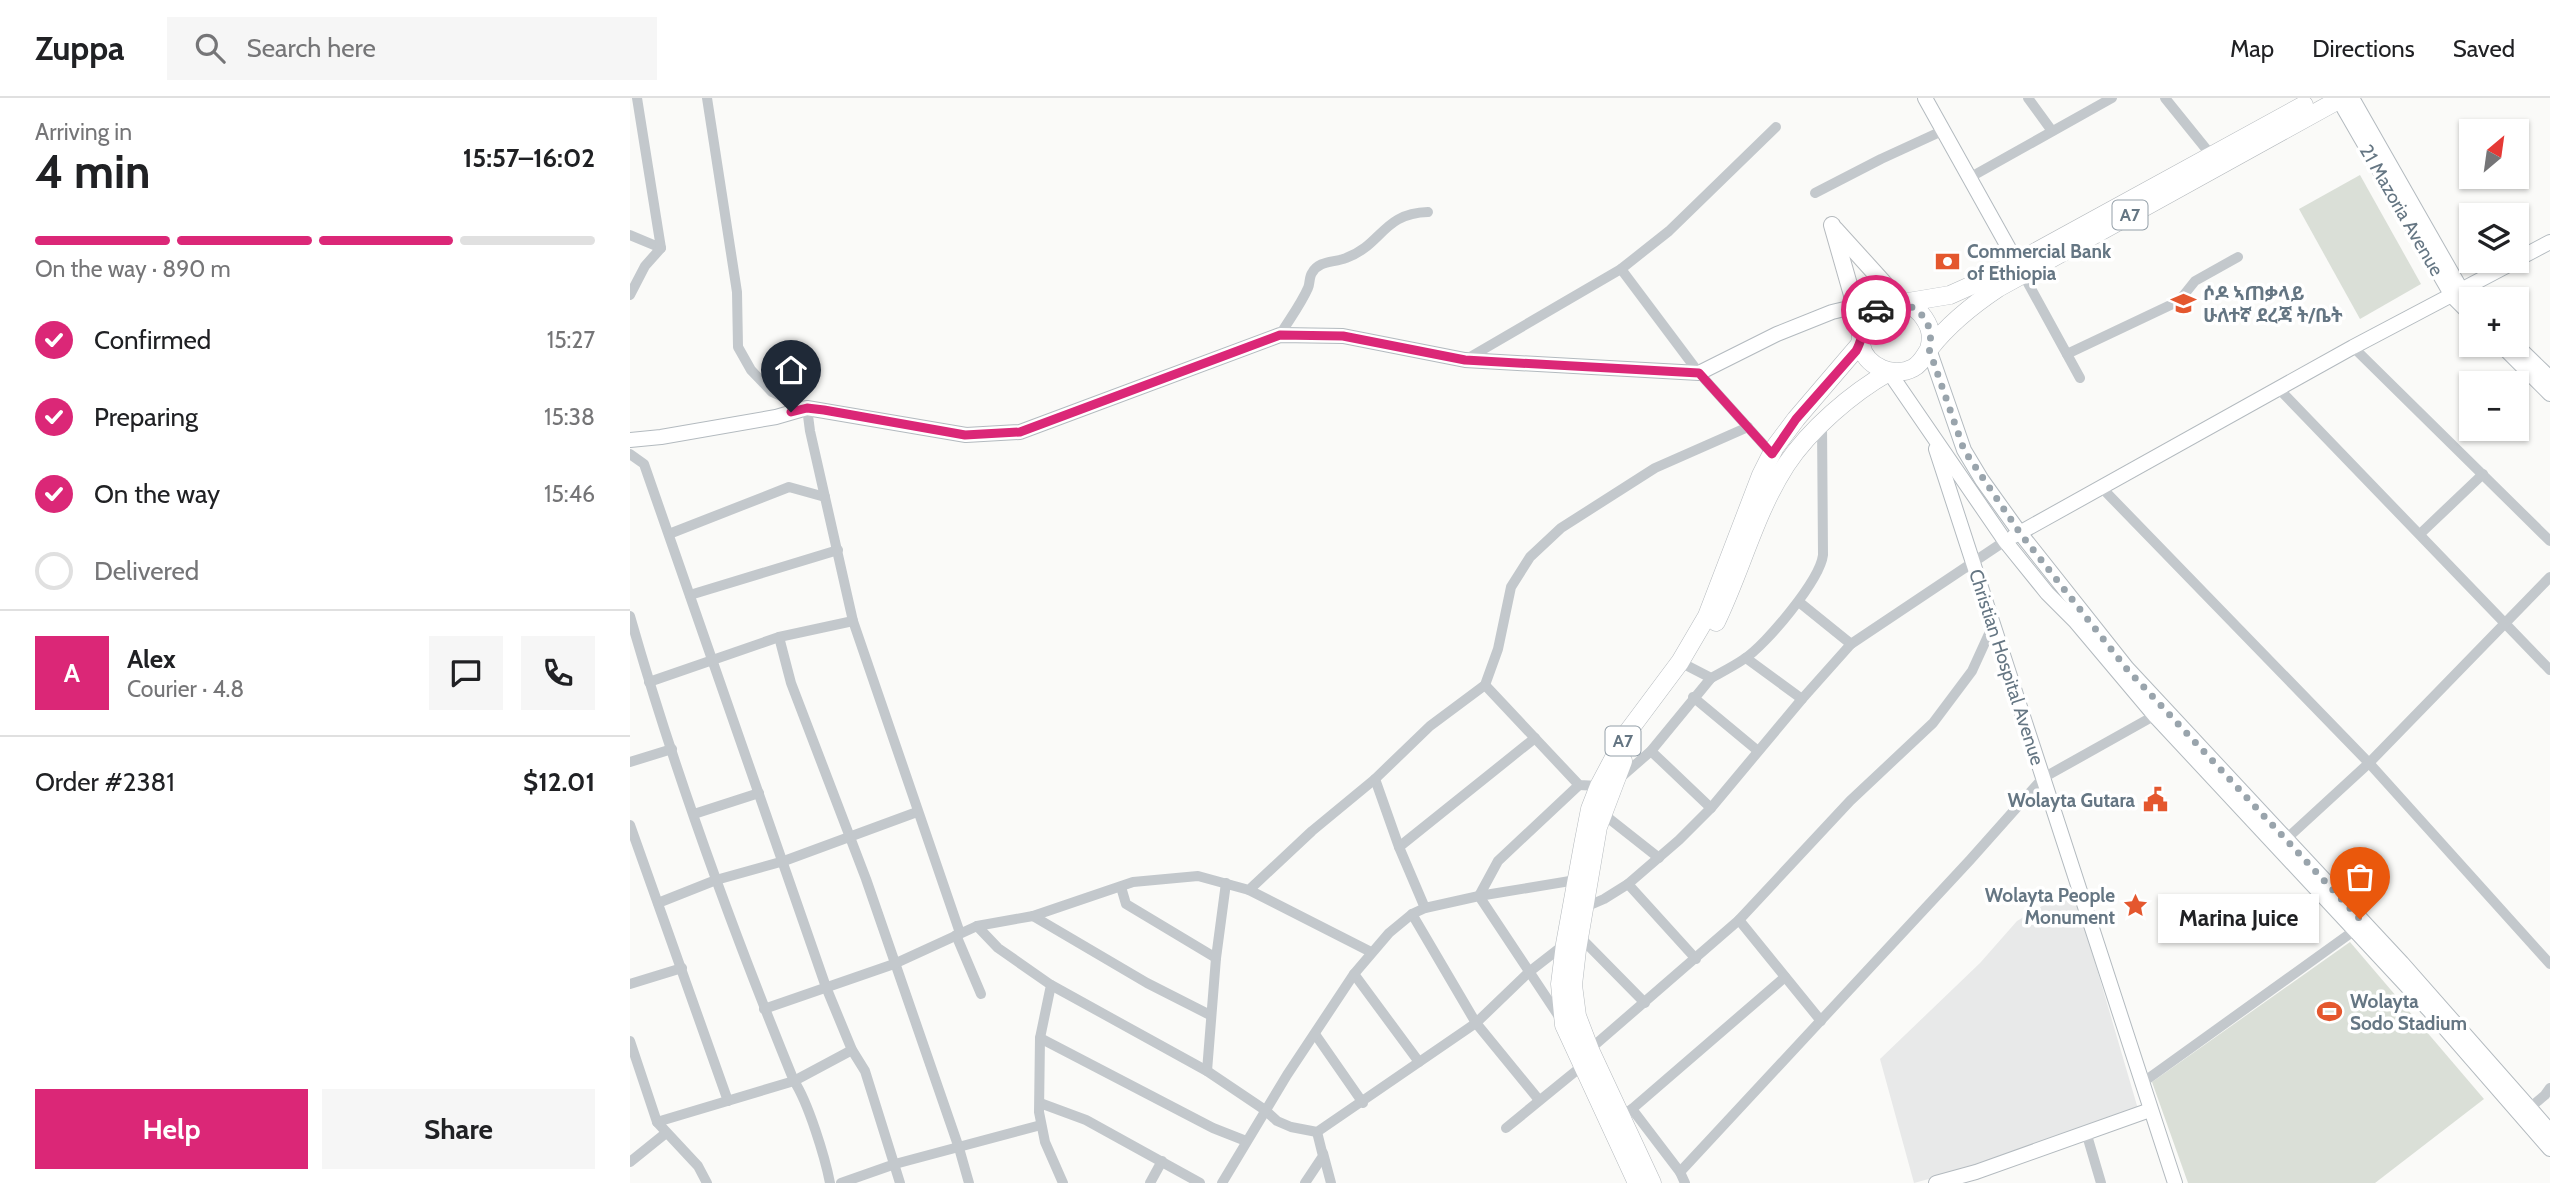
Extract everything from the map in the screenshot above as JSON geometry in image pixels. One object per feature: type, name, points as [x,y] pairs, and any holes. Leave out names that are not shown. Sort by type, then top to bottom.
[{"type":"highway","name":"A7","points":[[1685,666],[1707,616],[1760,475],[1796,419],[1861,336],[1867,319],[1879,307],[1893,302],[1950,295],[2020,269],[2215,161],[2317,98]]},
{"type":"highway","name":"A7","points":[[2215,161],[2343,98]]},
{"type":"highway","name":"A7","points":[[1578,907],[1576,880],[1590,810],[1726,602],[1764,508],[1786,464],[1835,411],[1889,372],[1904,372],[1914,368],[1923,361],[1929,349],[2020,269]]},
{"type":"highway","points":[[1902,303],[1912,306],[1927,323],[1932,340],[1929,349]]},
{"type":"highway","points":[[1861,336],[1868,360],[1889,372]]},
{"type":"highway","name":"A7","points":[[1606,785],[1602,813],[1560,984],[1564,1025],[1583,1057],[1626,1113],[1652,1183]]},
{"type":"highway","name":"A7","points":[[1572,940],[1573,985],[1583,1057],[1637,1183]]},
{"type":"main road","points":[[1925,98],[2020,269]]},
{"type":"main road","name":"21 Mazoria Avenue","points":[[2343,98],[2459,290]]},
{"type":"main road","points":[[1861,336],[1857,306],[1832,225],[1902,303]]},
{"type":"main road","points":[[2529,254],[2550,242]]},
{"type":"main road","points":[[2475,287],[2497,273]]},
{"type":"main road","points":[[2005,541],[2353,347],[2459,296]]},
{"type":"main road","points":[[630,440],[776,417],[807,408],[965,435],[1020,432],[1280,335],[1343,336],[1465,360],[1699,373],[1777,334],[1832,312],[1857,306]]},
{"type":"main road","points":[[1929,349],[1964,450],[2020,533],[2160,712]]},
{"type":"main road","points":[[2513,357],[2550,394]]},
{"type":"main road","points":[[2528,357],[2550,378]]},
{"type":"main road","points":[[1889,372],[2005,541],[2047,593],[2282,842],[2402,963],[2524,1111],[2550,1149]]},
{"type":"main road","name":"Christian Hospital Avenue","points":[[1930,431],[2175,1183]]},
{"type":"main road","points":[[2282,842],[2355,930],[2429,1010],[2524,1111],[2550,1131]]},
{"type":"main road","points":[[1936,1183],[1978,1177],[2086,1132],[2150,1110]]},
{"type":"street","points":[[637,98],[661,248]]},
{"type":"street","points":[[707,98],[737,292],[738,346],[751,370],[772,392],[807,408],[853,621],[958,934],[981,993]]},
{"type":"street","points":[[2028,98],[2052,131]]},
{"type":"street","points":[[1969,178],[2112,98]]},
{"type":"street","points":[[2165,98],[2215,161]]},
{"type":"street","points":[[1465,360],[1621,269],[1669,231],[1776,127]]},
{"type":"street","points":[[1815,193],[1942,131]]},
{"type":"street","points":[[1280,335],[1309,287],[1311,273],[1322,263],[1346,258],[1377,239],[1391,222],[1410,212],[1428,212]]},
{"type":"street","points":[[630,234],[661,248]]},
{"type":"street","points":[[630,295],[645,266],[661,248]]},
{"type":"street","points":[[2067,354],[2179,301],[2194,281],[2238,257]]},
{"type":"street","points":[[1621,269],[1699,373],[1772,454]]},
{"type":"street","points":[[2020,269],[2080,378]]},
{"type":"street","points":[[2353,347],[2550,541]]},
{"type":"street","points":[[2279,389],[2550,670]]},
{"type":"street","points":[[1479,896],[1498,861],[1579,785],[1606,785],[1651,751],[1711,678],[1746,658],[1799,602],[1822,562],[1822,424]]},
{"type":"street","points":[[1249,890],[1312,831],[1375,779],[1430,726],[1485,685],[1497,649],[1511,587],[1530,557],[1561,528],[1655,468],[1748,427]]},
{"type":"street","points":[[630,454],[644,464],[826,987],[852,1050],[865,1071],[900,1183]]},
{"type":"street","points":[[2420,534],[2483,474]]},
{"type":"street","points":[[668,534],[789,487],[825,497]]},
{"type":"street","points":[[2101,487],[2369,763],[2548,959]]},
{"type":"street","points":[[1578,907],[1604,899],[1628,884],[1711,808],[1851,644],[2005,541]]},
{"type":"street","points":[[690,595],[838,550]]},
{"type":"street","points":[[2282,842],[2369,763],[2550,577]]},
{"type":"street","points":[[1799,602],[1851,644]]},
{"type":"street","points":[[630,616],[649,682],[716,880],[764,1009],[802,1094],[827,1165],[830,1183]]},
{"type":"street","points":[[649,682],[779,637],[853,621]]},
{"type":"street","points":[[1506,1128],[1739,920],[1850,801],[1933,723],[1972,670],[1993,625]]},
{"type":"street","points":[[779,637],[796,695],[850,835],[969,1183]]},
{"type":"street","points":[[1746,658],[1802,699]]},
{"type":"street","points":[[1685,666],[1711,678]]},
{"type":"street","points":[[1485,685],[1579,785]]},
{"type":"street","points":[[1693,697],[1759,751]]},
{"type":"street","points":[[1681,1172],[2043,778],[2160,712]]},
{"type":"street","points":[[1399,846],[1535,738]]},
{"type":"street","points":[[630,762],[672,749]]},
{"type":"street","points":[[1651,751],[1711,808]]},
{"type":"street","points":[[1375,779],[1425,908]]},
{"type":"street","points":[[694,814],[759,793]]},
{"type":"street","points":[[658,903],[716,880],[783,861],[917,812]]},
{"type":"street","points":[[1602,813],[1659,858]]},
{"type":"street","points":[[630,825],[728,1101]]},
{"type":"street","points":[[764,1009],[894,964],[977,926],[1033,916],[1133,882],[1198,876],[1226,883],[1249,890],[1371,952]]},
{"type":"street","points":[[1222,1183],[1265,1110],[1354,974],[1371,952],[1412,914],[1425,908],[1479,896],[1576,880]]},
{"type":"street","points":[[1207,1071],[1210,1015],[1226,883]]},
{"type":"street","points":[[1628,884],[1696,959]]},
{"type":"street","points":[[1121,887],[1126,904],[1216,958]]},
{"type":"street","points":[[1479,896],[1564,1025]]},
{"type":"street","points":[[1412,914],[1476,1023],[1539,1100]]},
{"type":"street","points":[[1033,916],[1147,983],[1210,1015]]},
{"type":"street","points":[[1739,920],[1821,1021]]},
{"type":"street","points":[[977,926],[998,948],[1051,985],[1207,1071],[1284,1124],[1317,1132],[1476,1023],[1529,972],[1572,940],[1645,1003]]},
{"type":"street","points":[[2142,1083],[2355,930]]},
{"type":"street","points":[[630,984],[682,968]]},
{"type":"street","points":[[1354,974],[1419,1062]]},
{"type":"street","points":[[1685,1183],[1681,1172],[1626,1113],[1785,977]]},
{"type":"street","points":[[1051,985],[1040,1038],[1041,1125],[1045,1142],[1063,1183]]},
{"type":"street","points":[[1315,1034],[1363,1102]]},
{"type":"street","points":[[1040,1038],[1213,1128],[1246,1141]]},
{"type":"street","points":[[630,1041],[657,1122],[698,1166],[707,1183]]},
{"type":"street","points":[[657,1122],[794,1081],[852,1050]]},
{"type":"street","points":[[2524,1111],[2550,1088]]},
{"type":"street","points":[[1040,1103],[1086,1120],[1200,1183]]},
{"type":"street","points":[[841,1183],[895,1164],[1041,1125]]},
{"type":"street","points":[[1305,1183],[1323,1156],[1317,1132]]},
{"type":"street","points":[[1317,1132],[1331,1183]]},
{"type":"street","points":[[2086,1132],[2101,1183]]},
{"type":"street","points":[[630,1162],[666,1133]]},
{"type":"street","points":[[1150,1183],[1162,1161]]},
{"type":"shaded area","points":[[2360,175],[2421,284],[2360,319],[2299,209]]},
{"type":"shaded area","points":[[2075,894],[2138,1109],[1991,1162],[1914,1183],[1880,1059],[1980,963],[2017,921],[2047,903]]},
{"type":"shaded area","name":"Wolayta Sodo Stadium","points":[[2350,942],[2484,1099],[2375,1183],[2188,1183],[2152,1082]]},
{"type":"way so far","points":[[1876,310],[1893,302],[1912,306],[1920,313],[1930,329],[1932,340],[1929,349],[1964,450],[2020,533],[2126,668],[2360,919]]},
{"type":"place","name":"Commercial Bank of Ethiopia","points":[[1947,262]]},
{"type":"place","name":"ሶዶ ኣጠቃላይ ሁለተኛ ደረጃ ት/ቤት","points":[[2183,304]]},
{"type":"place","name":"Wolayta Gutara","points":[[2155,800]]},
{"type":"place","name":"Wolayta People Monument","points":[[2135,906]]},
{"type":"place","name":"Marina Juice","points":[[2360,919]]},
{"type":"place","name":"Wolayta Sodo Stadium","points":[[2330,1012]]},
{"type":"route","points":[[791,412],[807,408],[841,412],[965,435],[1020,432],[1280,335],[1343,336],[1465,360],[1699,373],[1772,454],[1796,419],[1856,351],[1861,343],[1862,330],[1867,319],[1876,310]]}]
